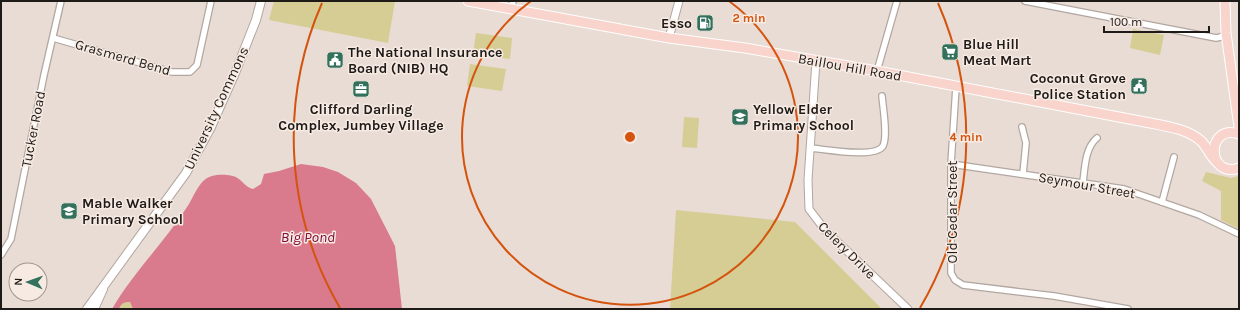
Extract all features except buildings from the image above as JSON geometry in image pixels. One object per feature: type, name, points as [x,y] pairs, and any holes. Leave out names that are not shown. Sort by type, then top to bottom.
[{"type":"main road","name":"University Commons","points":[[87,309],[186,173],[210,127],[235,73],[256,20],[261,1]]},
{"type":"main road","name":"Baillou Hill Road","points":[[468,1],[512,5],[669,38],[745,48],[1179,130],[1199,140],[1213,159],[1218,163]]},
{"type":"main road","points":[[1225,1],[1226,33],[1239,127]]},
{"type":"main road","points":[[1239,134],[1226,133],[1216,140],[1213,152],[1218,163],[1229,169],[1239,168]]},
{"type":"main road","name":"University Commons","points":[[94,309],[100,299],[103,286]]},
{"type":"street","name":"Tucker Road","points":[[1,255],[11,239],[61,1]]},
{"type":"street","name":"Grasmerd Bend","points":[[53,38],[172,72],[190,72],[197,65],[211,1]]},
{"type":"street","points":[[669,38],[679,1]]},
{"type":"street","points":[[877,72],[896,1]]},
{"type":"street","points":[[1025,1],[1216,38],[1221,38],[1226,33]]},
{"type":"street","name":"Celery Drive","points":[[816,61],[808,195],[810,208],[814,217],[825,230],[908,309]]},
{"type":"street","name":"Old Cedar Street","points":[[956,87],[952,164],[951,273],[955,280],[963,285],[1054,296],[1128,309]]},
{"type":"street","points":[[810,148],[864,153],[879,150],[883,146],[885,137],[882,96]]},
{"type":"street","points":[[1022,126],[1026,137],[1023,174]]},
{"type":"street","points":[[1083,182],[1089,149],[1092,142],[1097,138]]},
{"type":"street","points":[[1162,202],[1174,157]]},
{"type":"street","name":"Seymour Street","points":[[952,164],[1124,189],[1199,215],[1239,234]]},
{"type":"shaded area","points":[[274,1],[395,1],[388,43],[269,20]]},
{"type":"shaded area","points":[[1133,29],[1164,35],[1160,55],[1130,48]]},
{"type":"shaded area","points":[[476,33],[512,38],[510,59],[473,54]]},
{"type":"shaded area","points":[[470,64],[506,69],[502,91],[467,86]]},
{"type":"shaded area","points":[[684,117],[699,118],[697,148],[682,147]]},
{"type":"shaded area","points":[[1206,172],[1231,178],[1239,176],[1239,229],[1221,220],[1221,191],[1202,181]]},
{"type":"shaded area","points":[[676,210],[795,222],[882,309],[670,309]]},
{"type":"shaded area","points":[[125,302],[130,302],[133,309],[119,309],[120,305]]},
{"type":"water","name":"Big Pond","points":[[301,164],[323,167],[338,172],[356,183],[371,199],[395,246],[402,309],[133,309],[130,302],[126,302],[121,305],[119,309],[112,309],[130,282],[180,218],[198,187],[204,180],[215,175],[230,175],[236,177],[253,189],[261,184],[264,174]]},
{"type":"place","name":"Esso","points":[[705,23]]},
{"type":"place","name":"Blue Hill Meat Mart","points":[[950,52]]},
{"type":"place","name":"The National Insurance Board (NIB) HQ","points":[[335,60]]},
{"type":"place","name":"Coconut Grove Police Station","points":[[1139,86]]},
{"type":"place","name":"Clifford Darling Complex, Jumbey Village","points":[[361,89]]},
{"type":"place","name":"Yellow Elder Primary School","points":[[740,117]]},
{"type":"place","name":"Mable Walker Primary School","points":[[69,211]]}]
